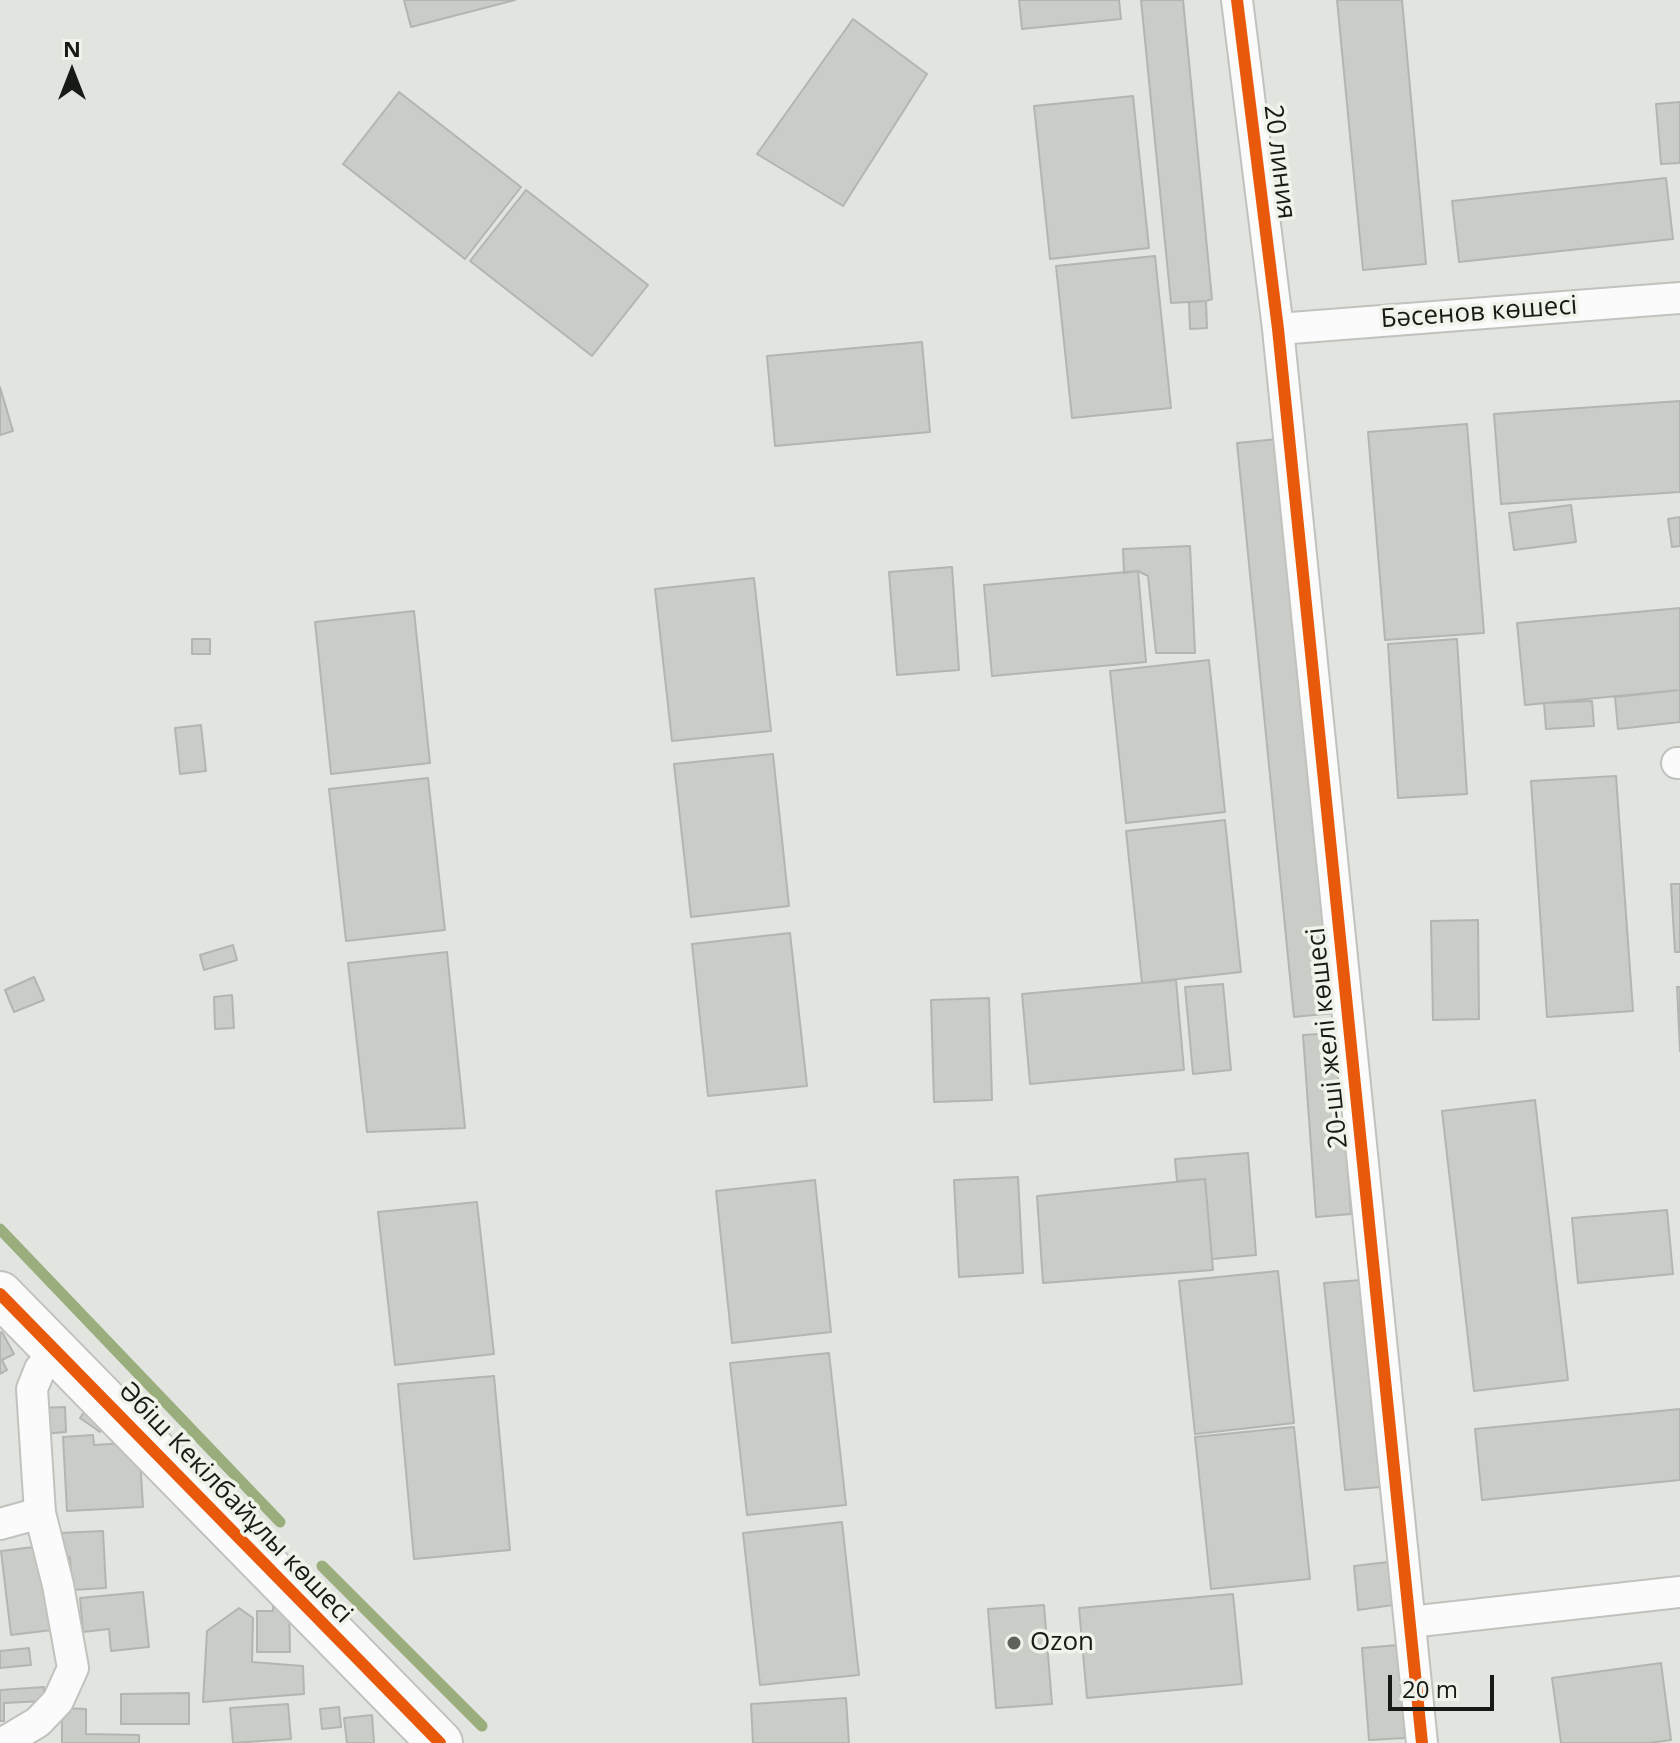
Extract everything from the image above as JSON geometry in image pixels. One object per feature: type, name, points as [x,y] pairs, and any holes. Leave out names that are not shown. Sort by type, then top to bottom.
[{"type":"street","name":"20 линия","points":[[1237,0],[1278,329]]},
{"type":"street","name":"Бәсенов көшесі","points":[[1278,329],[1680,298]]},
{"type":"street","name":"20-ші желі көшесі","points":[[1278,329],[1422,1743]]},
{"type":"street","name":"Әбіш Кекілбайұлы көшесі","points":[[0,1294],[440,1743]]},
{"type":"street","points":[[3,1743],[38,1722],[58,1701],[73,1668],[58,1585],[40,1513],[32,1389],[40,1369],[57,1352]]},
{"type":"street","points":[[0,1524],[40,1513]]},
{"type":"street","points":[[1410,1622],[1680,1592]]},
{"type":"building","points":[[404,0],[515,0],[411,27]]},
{"type":"building","points":[[1019,0],[1119,0],[1121,19],[1022,29]]},
{"type":"building","points":[[1141,0],[1183,0],[1212,299],[1206,301],[1171,303]]},
{"type":"building","points":[[1337,0],[1402,0],[1426,264],[1363,270]]},
{"type":"building","points":[[853,19],[927,74],[843,206],[757,154]]},
{"type":"building","points":[[399,92],[521,187],[465,259],[343,164]]},
{"type":"building","points":[[1133,96],[1149,248],[1050,259],[1034,106]]},
{"type":"building","points":[[1680,102],[1680,163],[1661,164],[1656,104]]},
{"type":"building","points":[[1666,178],[1673,239],[1459,262],[1452,201]]},
{"type":"building","points":[[526,190],[648,285],[592,356],[470,261]]},
{"type":"building","points":[[1155,256],[1171,408],[1072,418],[1056,266]]},
{"type":"building","points":[[1206,301],[1207,328],[1190,329],[1189,302]]},
{"type":"building","points":[[922,342],[930,432],[775,446],[767,356]]},
{"type":"building","points":[[0,387],[13,431],[0,435]]},
{"type":"building","points":[[1680,401],[1680,492],[1501,504],[1494,414]]},
{"type":"building","points":[[1467,424],[1484,633],[1385,640],[1368,432]]},
{"type":"building","points":[[1278,439],[1334,1013],[1294,1017],[1237,443]]},
{"type":"building","points":[[1571,505],[1576,542],[1514,550],[1509,513]]},
{"type":"building","points":[[1680,517],[1680,546],[1672,547],[1668,519]]},
{"type":"building","points":[[1190,546],[1195,653],[1156,653],[1148,576],[1138,571],[1124,573],[1123,549]]},
{"type":"building","points":[[952,567],[959,670],[897,675],[889,572]]},
{"type":"building","points":[[1138,571],[1146,662],[992,676],[984,585]]},
{"type":"building","points":[[754,578],[771,731],[672,741],[655,589]]},
{"type":"building","points":[[1680,608],[1680,690],[1525,705],[1517,623]]},
{"type":"building","points":[[414,611],[430,763],[331,774],[315,622]]},
{"type":"building","points":[[192,639],[210,639],[210,654],[192,654]]},
{"type":"building","points":[[1457,639],[1467,794],[1398,798],[1388,644]]},
{"type":"building","points":[[1209,660],[1225,812],[1126,823],[1110,671]]},
{"type":"building","points":[[1680,690],[1680,722],[1618,729],[1615,697]]},
{"type":"building","points":[[1592,701],[1594,726],[1546,729],[1544,703]]},
{"type":"building","points":[[201,725],[206,771],[180,774],[175,728]]},
{"type":"building","points":[[773,754],[789,906],[691,917],[674,764]]},
{"type":"building","points":[[1616,776],[1633,1011],[1547,1017],[1531,781]]},
{"type":"building","points":[[428,778],[445,930],[346,941],[329,789]]},
{"type":"building","points":[[1225,820],[1241,972],[1142,983],[1126,831]]},
{"type":"building","points":[[1671,884],[1680,884],[1680,952],[1675,952]]},
{"type":"building","points":[[1478,920],[1479,1019],[1433,1020],[1431,921]]},
{"type":"building","points":[[790,933],[807,1086],[708,1096],[692,944]]},
{"type":"building","points":[[233,945],[237,960],[204,970],[200,955]]},
{"type":"building","points":[[447,952],[465,1128],[367,1132],[348,963]]},
{"type":"building","points":[[34,977],[44,1000],[14,1012],[5,990]]},
{"type":"building","points":[[1176,980],[1184,1070],[1030,1084],[1022,994]]},
{"type":"building","points":[[1223,984],[1231,1070],[1193,1074],[1185,987]]},
{"type":"building","points":[[1677,987],[1680,987],[1680,1051]]},
{"type":"building","points":[[232,995],[234,1028],[215,1029],[214,997]]},
{"type":"building","points":[[989,998],[992,1100],[934,1102],[931,1000]]},
{"type":"building","points":[[1338,1033],[1351,1214],[1316,1217],[1303,1035]]},
{"type":"building","points":[[1535,1100],[1568,1380],[1474,1391],[1442,1111]]},
{"type":"building","points":[[1248,1153],[1256,1255],[1212,1259],[1205,1179],[1177,1181],[1175,1159]]},
{"type":"building","points":[[1018,1177],[1023,1273],[959,1277],[954,1180]]},
{"type":"building","points":[[1205,1179],[1213,1270],[1043,1283],[1037,1196]]},
{"type":"building","points":[[815,1180],[831,1332],[732,1343],[716,1191]]},
{"type":"building","points":[[477,1202],[494,1354],[395,1365],[378,1212]]},
{"type":"building","points":[[1667,1210],[1673,1274],[1578,1283],[1572,1218]]},
{"type":"building","points":[[1278,1271],[1294,1423],[1195,1434],[1179,1281]]},
{"type":"building","points":[[1361,1280],[1381,1487],[1345,1490],[1324,1283]]},
{"type":"building","points":[[0,1333],[14,1354],[2,1360],[7,1370],[0,1374]]},
{"type":"building","points":[[829,1353],[846,1505],[747,1515],[730,1363]]},
{"type":"building","points":[[494,1376],[510,1550],[414,1559],[398,1384]]},
{"type":"building","points":[[90,1404],[110,1419],[100,1432],[80,1418]]},
{"type":"building","points":[[65,1407],[66,1432],[42,1434],[41,1408]]},
{"type":"building","points":[[1680,1409],[1680,1480],[1482,1500],[1475,1429]]},
{"type":"building","points":[[1294,1427],[1310,1579],[1211,1589],[1195,1437]]},
{"type":"building","points":[[93,1435],[94,1445],[139,1442],[143,1507],[67,1511],[63,1437]]},
{"type":"building","points":[[842,1522],[859,1675],[760,1685],[743,1533]]},
{"type":"building","points":[[103,1531],[106,1588],[72,1590],[70,1557],[60,1558],[59,1533]]},
{"type":"building","points":[[42,1546],[52,1630],[11,1635],[1,1551]]},
{"type":"building","points":[[1388,1562],[1393,1605],[1358,1610],[1354,1566]]},
{"type":"building","points":[[143,1592],[149,1647],[111,1651],[109,1629],[83,1632],[80,1598]]},
{"type":"building","points":[[1233,1594],[1242,1684],[1087,1698],[1079,1608]]},
{"type":"building","points":[[289,1603],[290,1652],[257,1652],[257,1611],[273,1611],[273,1604]]},
{"type":"building","points":[[1044,1605],[1052,1704],[996,1708],[988,1609]]},
{"type":"building","points":[[239,1608],[253,1618],[252,1662],[303,1666],[304,1694],[203,1702],[207,1631]]},
{"type":"building","points":[[1398,1645],[1405,1738],[1369,1740],[1362,1648]]},
{"type":"building","points":[[29,1648],[31,1665],[0,1668],[0,1651]]},
{"type":"building","points":[[1661,1663],[1671,1740],[1561,1743],[1552,1678]]},
{"type":"building","points":[[44,1687],[44,1701],[4,1703],[4,1721],[0,1721],[0,1690]]},
{"type":"building","points":[[189,1693],[189,1724],[121,1724],[121,1694]]},
{"type":"building","points":[[846,1698],[849,1743],[753,1743],[751,1704]]},
{"type":"building","points":[[288,1704],[291,1739],[233,1743],[230,1708]]},
{"type":"building","points":[[339,1707],[341,1727],[322,1729],[320,1709]]},
{"type":"building","points":[[62,1708],[86,1709],[86,1734],[139,1735],[139,1743],[62,1743]]},
{"type":"building","points":[[372,1715],[374,1743],[347,1743],[344,1718]]},
{"type":"waterway","points":[[0,1229],[280,1522]]},
{"type":"waterway","points":[[322,1566],[482,1726]]},
{"type":"cycle path","points":[[1237,0],[1278,329],[1422,1743]]},
{"type":"cycle path","points":[[0,1294],[440,1743]]},
{"type":"place","name":"Ozon","points":[[1014,1643]]}]
